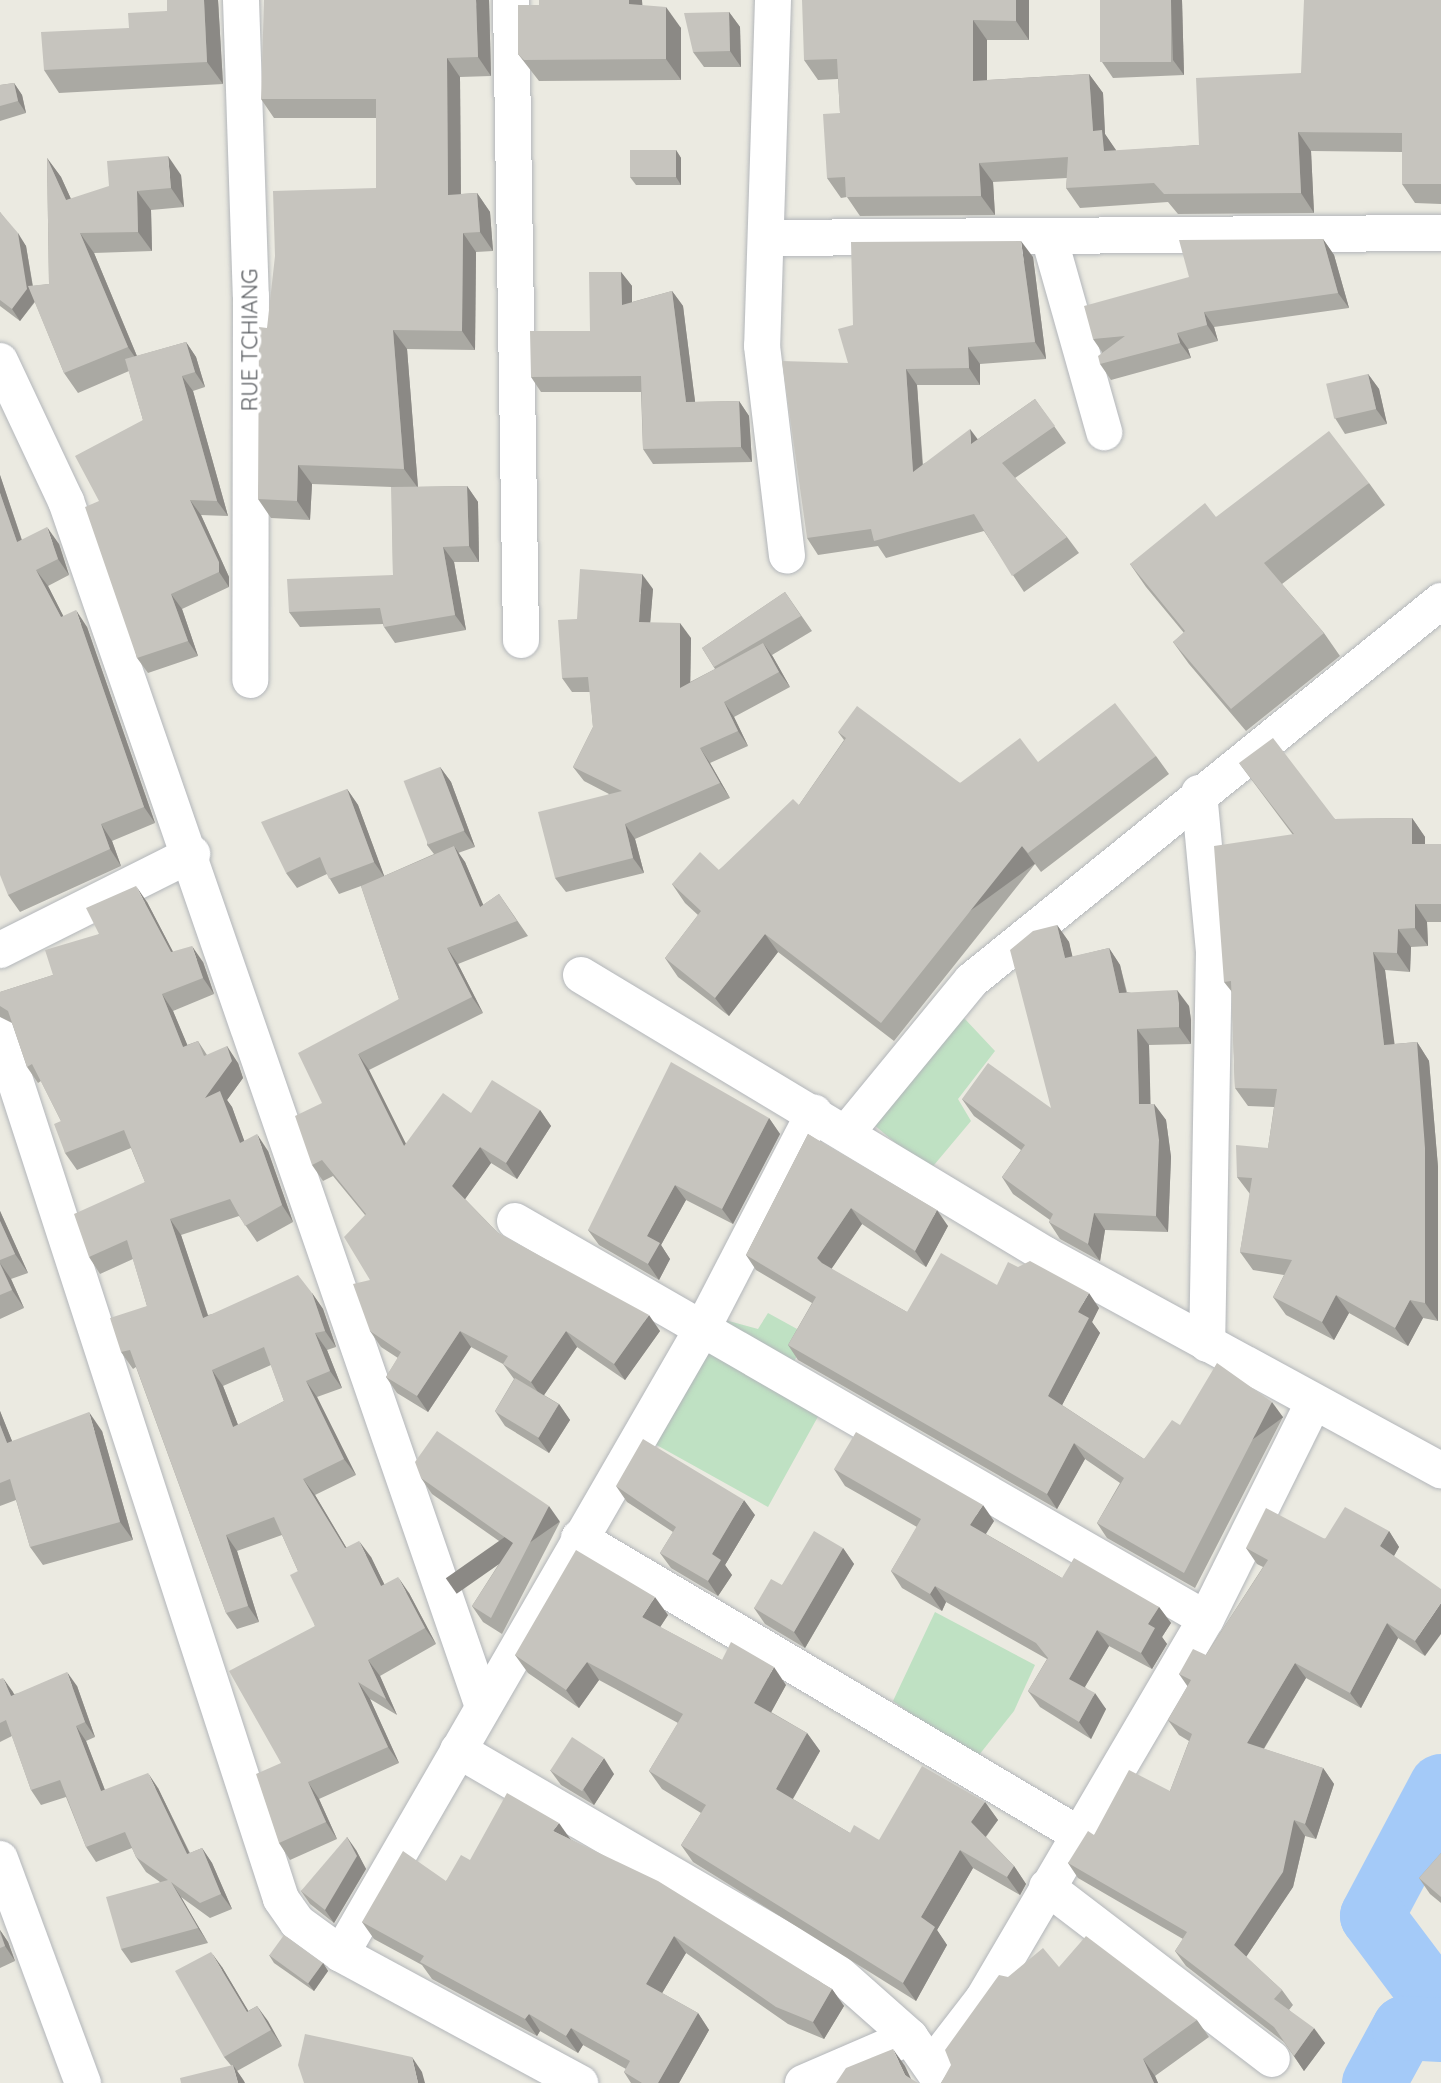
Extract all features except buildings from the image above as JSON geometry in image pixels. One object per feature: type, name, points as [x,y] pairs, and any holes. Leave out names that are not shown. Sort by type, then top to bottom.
[{"type":"street","name":"RUE TCHIANG","points":[[241,0],[251,296],[250,680]]},
{"type":"street","points":[[511,0],[521,640]]},
{"type":"street","points":[[773,0],[762,346],[787,556]]},
{"type":"street","points":[[767,238],[1441,233]]},
{"type":"street","points":[[1049,237],[1104,432]]},
{"type":"street","points":[[0,361],[66,501],[192,854],[482,1704]]},
{"type":"street","points":[[847,1132],[943,1008],[1199,793],[1441,601]]},
{"type":"street","points":[[1199,793],[1214,951],[1207,1344]]},
{"type":"street","points":[[0,950],[192,854]]},
{"type":"street","points":[[581,975],[1207,1344],[1441,1470]]},
{"type":"street","points":[[0,1034],[281,1899],[297,1922],[341,1954],[580,2083]]},
{"type":"street","points":[[341,1954],[482,1704],[701,1331],[814,1113]]},
{"type":"street","points":[[515,1221],[701,1331],[1206,1619]]},
{"type":"street","points":[[458,1750],[831,1967],[910,2037],[937,2074],[1206,1619],[1313,1403]]},
{"type":"street","points":[[579,1538],[1078,1834]]},
{"type":"street","points":[[0,1859],[83,2083]]},
{"type":"street","points":[[1047,1887],[1272,2059]]},
{"type":"street","points":[[803,2083],[910,2037]]},
{"type":"green space","points":[[949,1002],[995,1051],[958,1099],[971,1121],[929,1171],[867,1119]]},
{"type":"green space","points":[[768,1313],[808,1335],[790,1369],[831,1393],[768,1507],[653,1443],[725,1320],[758,1329]]},
{"type":"green space","points":[[935,1612],[1035,1665],[1014,1711],[975,1760],[893,1701]]},
{"type":"waterway","points":[[1441,1786],[1372,1916],[1441,2008]]},
{"type":"waterway","points":[[1374,2083],[1404,2028],[1441,2030]]}]
